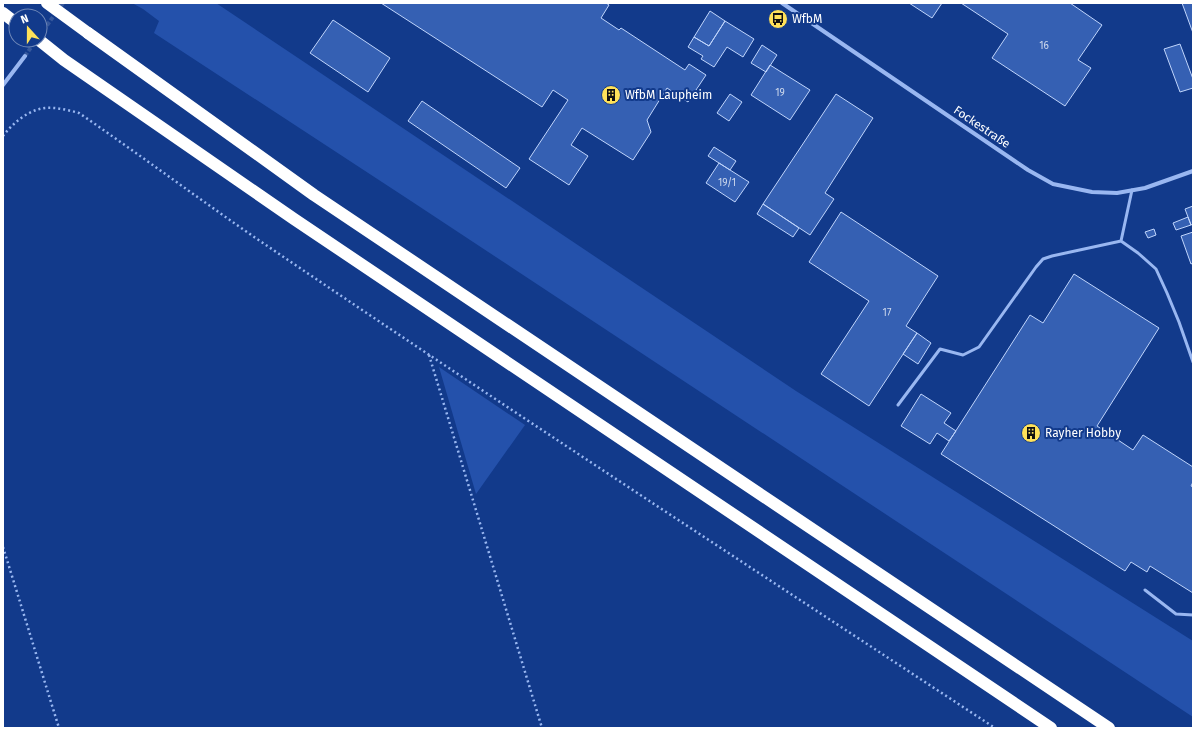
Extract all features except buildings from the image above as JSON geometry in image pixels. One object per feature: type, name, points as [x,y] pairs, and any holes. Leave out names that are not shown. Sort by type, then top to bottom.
[{"type":"highway","points":[[47,3],[314,195],[1109,728]]},
{"type":"highway","points":[[48,47],[64,60],[294,219],[1051,728]]},
{"type":"street","name":"Fockestraße","points":[[782,3],[1028,170],[1053,184],[1092,192],[1117,193],[1145,188],[1193,171]]},
{"type":"street","points":[[3,85],[25,56]]},
{"type":"lane","points":[[1121,241],[1132,190]]},
{"type":"lane","points":[[898,405],[940,349],[963,355],[979,347],[1036,266],[1043,259],[1121,241],[1138,253],[1156,269],[1174,310],[1193,362]]},
{"type":"lane","points":[[1145,590],[1176,614],[1193,615]]},
{"type":"path","points":[[3,136],[10,127],[26,114],[44,108],[60,108],[79,113],[258,239],[429,354],[995,728]]},
{"type":"path","points":[[429,354],[542,728]]},
{"type":"path","points":[[3,547],[59,728]]},
{"type":"shaded area","points":[[132,3],[216,3],[796,391],[1193,641],[1193,717],[154,33],[159,21]]},
{"type":"shaded area","points":[[439,367],[525,425],[476,494]]},
{"type":"tunnel","points":[[48,24],[63,3]]},
{"type":"tunnel","points":[[25,56],[30,48]]},
{"type":"place","name":"WfbM","points":[[778,19]]},
{"type":"place","name":"WfbM Laupheim","points":[[611,95]]},
{"type":"place","name":"Rayher Hobby","points":[[1031,433]]}]
